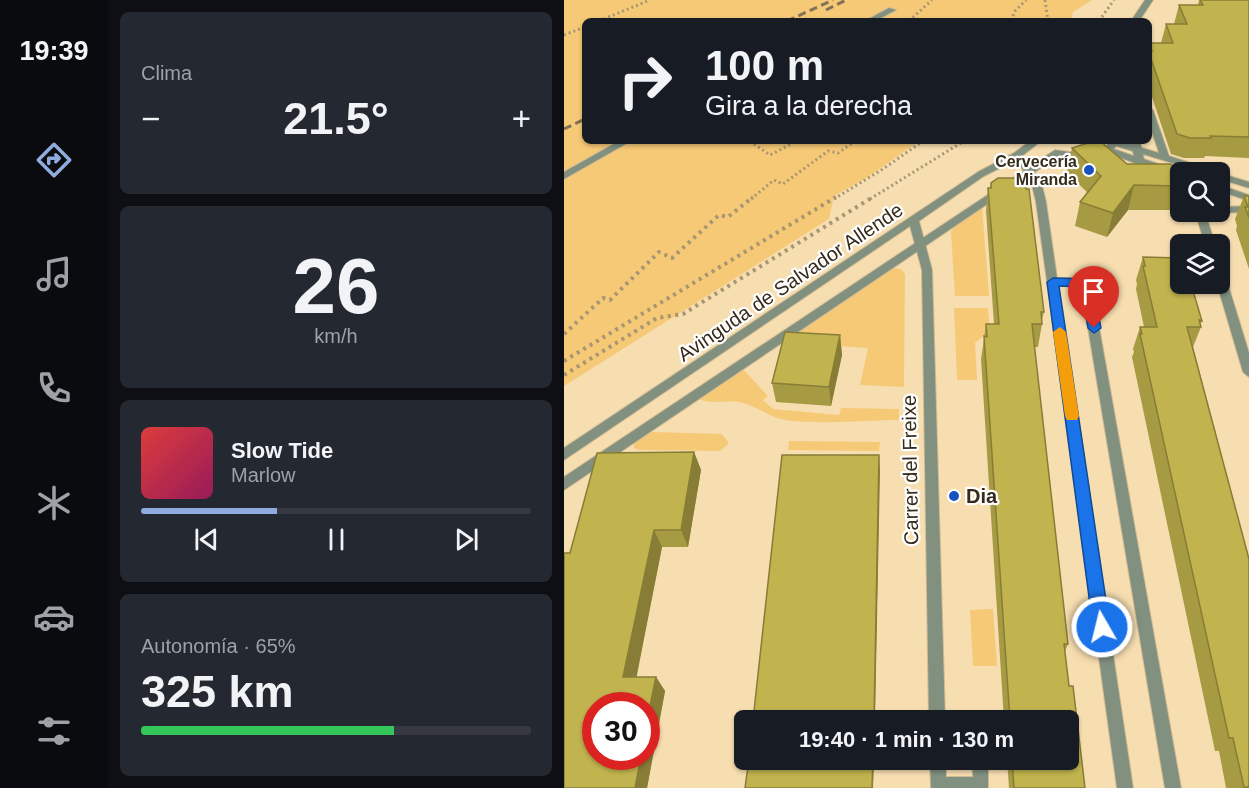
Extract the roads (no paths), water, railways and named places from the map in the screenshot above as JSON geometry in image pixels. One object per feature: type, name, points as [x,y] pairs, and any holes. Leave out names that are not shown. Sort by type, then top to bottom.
[{"type":"street","points":[[1137,18],[1149,0]]},
{"type":"street","points":[[875,18],[892,10]]},
{"type":"street","points":[[1152,118],[1166,158]]},
{"type":"street","points":[[564,176],[621,144]]},
{"type":"street","name":"Avinguda de Salvador Allende","points":[[564,455],[981,174],[1017,155],[1032,144]]},
{"type":"street","points":[[1086,144],[1106,158]]},
{"type":"street","points":[[1106,158],[1112,144]]},
{"type":"street","points":[[1137,166],[1136,145],[1179,162]]},
{"type":"street","points":[[564,484],[1058,152],[1106,158],[1170,173]]},
{"type":"street","points":[[1017,155],[1036,181],[1041,202],[1125,788]]},
{"type":"street","points":[[1137,166],[1168,182]]},
{"type":"street","points":[[1230,179],[1249,185]]},
{"type":"street","points":[[1230,191],[1249,198]]},
{"type":"street","points":[[1230,210],[1249,210]]},
{"type":"street","name":"Carrer del Freixe","points":[[914,221],[927,270],[937,710]]},
{"type":"street","points":[[1053,282],[1086,282],[1173,788]]},
{"type":"street","points":[[1226,294],[1249,372]]},
{"type":"street","points":[[938,770],[938,785],[981,785],[980,770]]},
{"type":"railway","points":[[794,18],[833,0]]},
{"type":"railway","points":[[826,10],[846,0]]},
{"type":"railway","points":[[564,129],[582,120]]},
{"type":"place","name":"Cervecería Miranda","points":[[1089,170]]},
{"type":"place","name":"Dia","points":[[954,496]]}]
